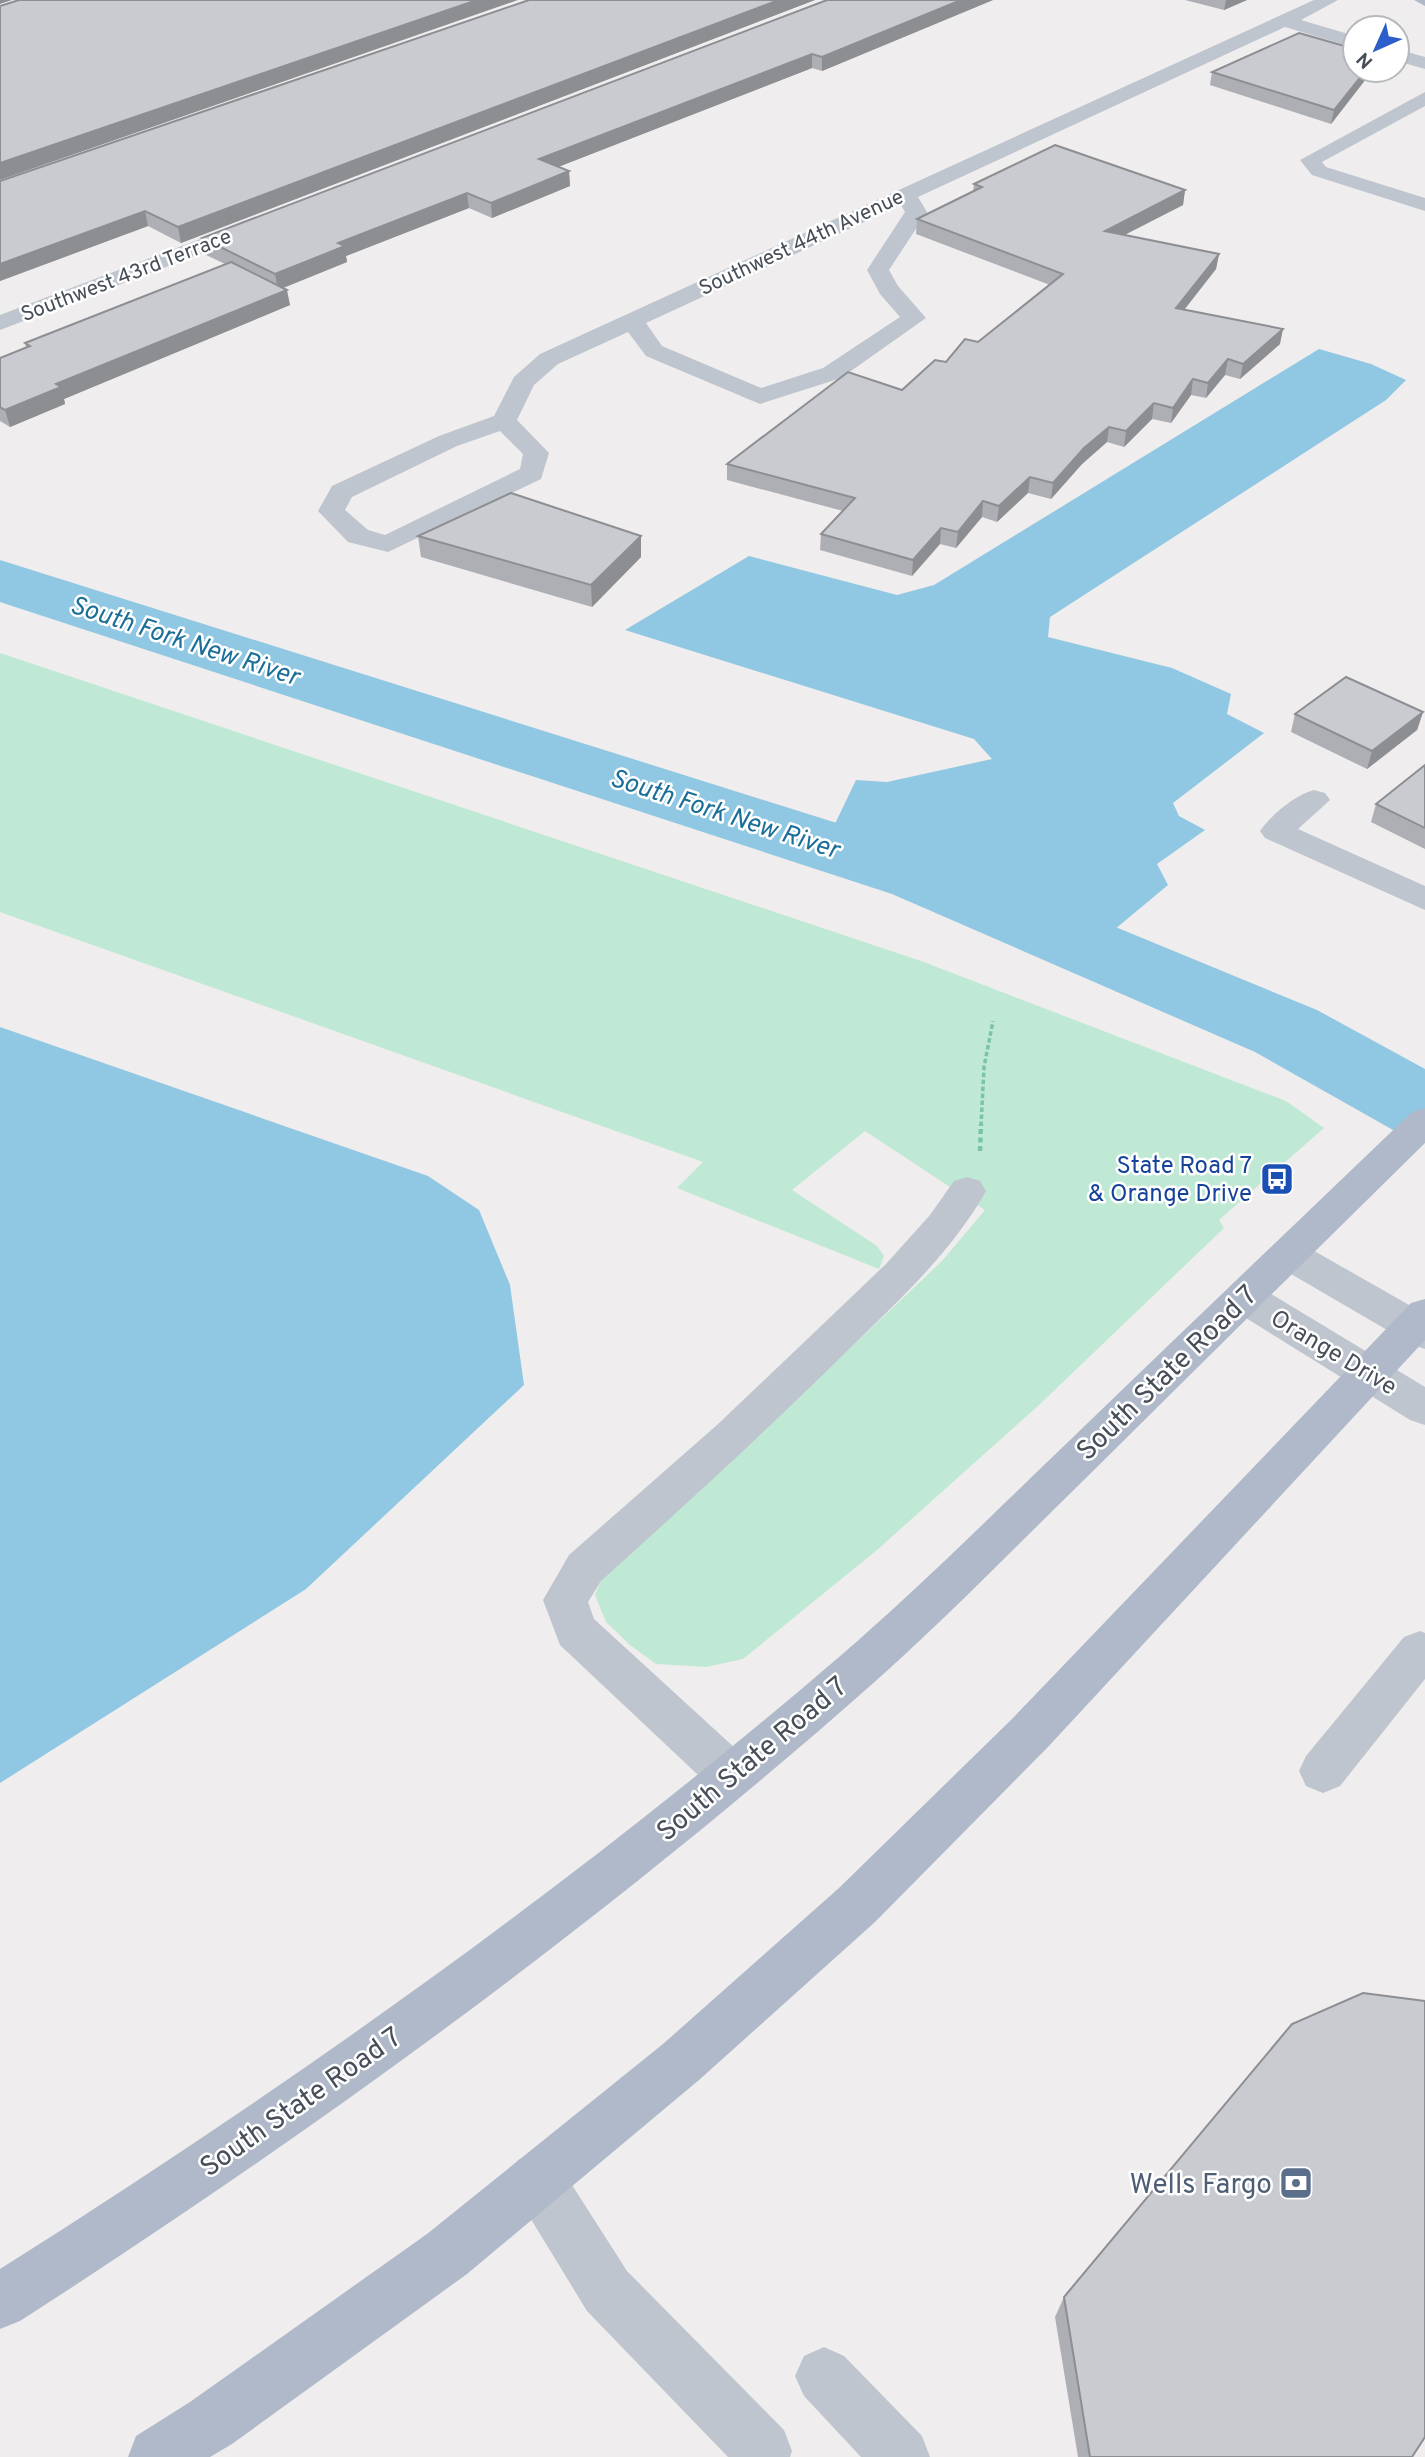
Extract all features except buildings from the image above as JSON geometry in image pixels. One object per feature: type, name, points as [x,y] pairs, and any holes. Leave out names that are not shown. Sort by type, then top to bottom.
[{"type":"main road","name":"South State Road 7","points":[[0,2301],[165,2196],[459,1989],[589,1891],[731,1775],[856,1670],[947,1586],[1425,1121]]},
{"type":"main road","points":[[157,2457],[212,2423],[447,2254],[681,2062],[857,1905],[1030,1733],[1369,1374],[1421,1324]]},
{"type":"street","name":"Southwest 44th Avenue","points":[[504,421],[523,382],[549,359],[1329,0]]},
{"type":"street","points":[[1281,20],[1341,38]]},
{"type":"street","points":[[1425,98],[1310,160],[1319,172],[1425,205]]},
{"type":"street","points":[[632,321],[654,351],[760,397],[832,373],[914,318],[888,289],[878,270],[916,212],[905,194]]},
{"type":"street","name":"Southwest 43rd Terrace","points":[[0,324],[271,219]]},
{"type":"street","points":[[504,421],[536,453],[532,473],[388,544],[358,536],[331,510],[341,492],[448,441],[504,421]]},
{"type":"street","points":[[1314,800],[1276,831],[1425,899]]},
{"type":"street","points":[[731,1775],[576,1631],[565,1600],[585,1568],[732,1437],[900,1275],[944,1225],[967,1191]]},
{"type":"street","points":[[1288,1254],[1421,1324]]},
{"type":"street","name":"Orange Drive","points":[[1244,1297],[1425,1408]]},
{"type":"street","points":[[1323,1771],[1420,1651],[1425,1654]]},
{"type":"street","points":[[537,2179],[607,2291],[763,2451]]},
{"type":"street","points":[[824,2376],[901,2457]]},
{"type":"path","points":[[967,1191],[981,1143],[984,1077],[993,1021]]},
{"type":"green space","points":[[0,653],[921,961],[1286,1101],[1324,1128],[1219,1220],[1224,1228],[1039,1405],[877,1550],[743,1659],[706,1667],[656,1664],[630,1645],[606,1622],[595,1595],[606,1568],[690,1496],[863,1336],[942,1261],[985,1210],[865,1131],[792,1190],[877,1246],[884,1256],[879,1269],[677,1188],[703,1162],[0,912]]},
{"type":"water","points":[[1319,349],[1371,364],[1406,380],[1386,400],[1050,617],[1048,637],[1172,668],[1231,694],[1227,714],[1264,733],[1173,803],[1179,816],[1205,830],[1157,864],[1168,885],[1091,949],[920,876],[834,826],[856,780],[887,782],[992,759],[974,739],[625,630],[749,556],[897,595],[934,585]]},
{"type":"water","points":[[0,1027],[428,1176],[479,1210],[510,1285],[524,1385],[306,1589],[0,1783]]},
{"type":"waterway","name":"South Fork New River","points":[[0,580],[920,876],[1286,1031],[1425,1108]]},
{"type":"place","name":"State Road 7 & Orange Drive","points":[[1277,1179]]},
{"type":"place","name":"Wells Fargo","points":[[1296,2183]]}]
